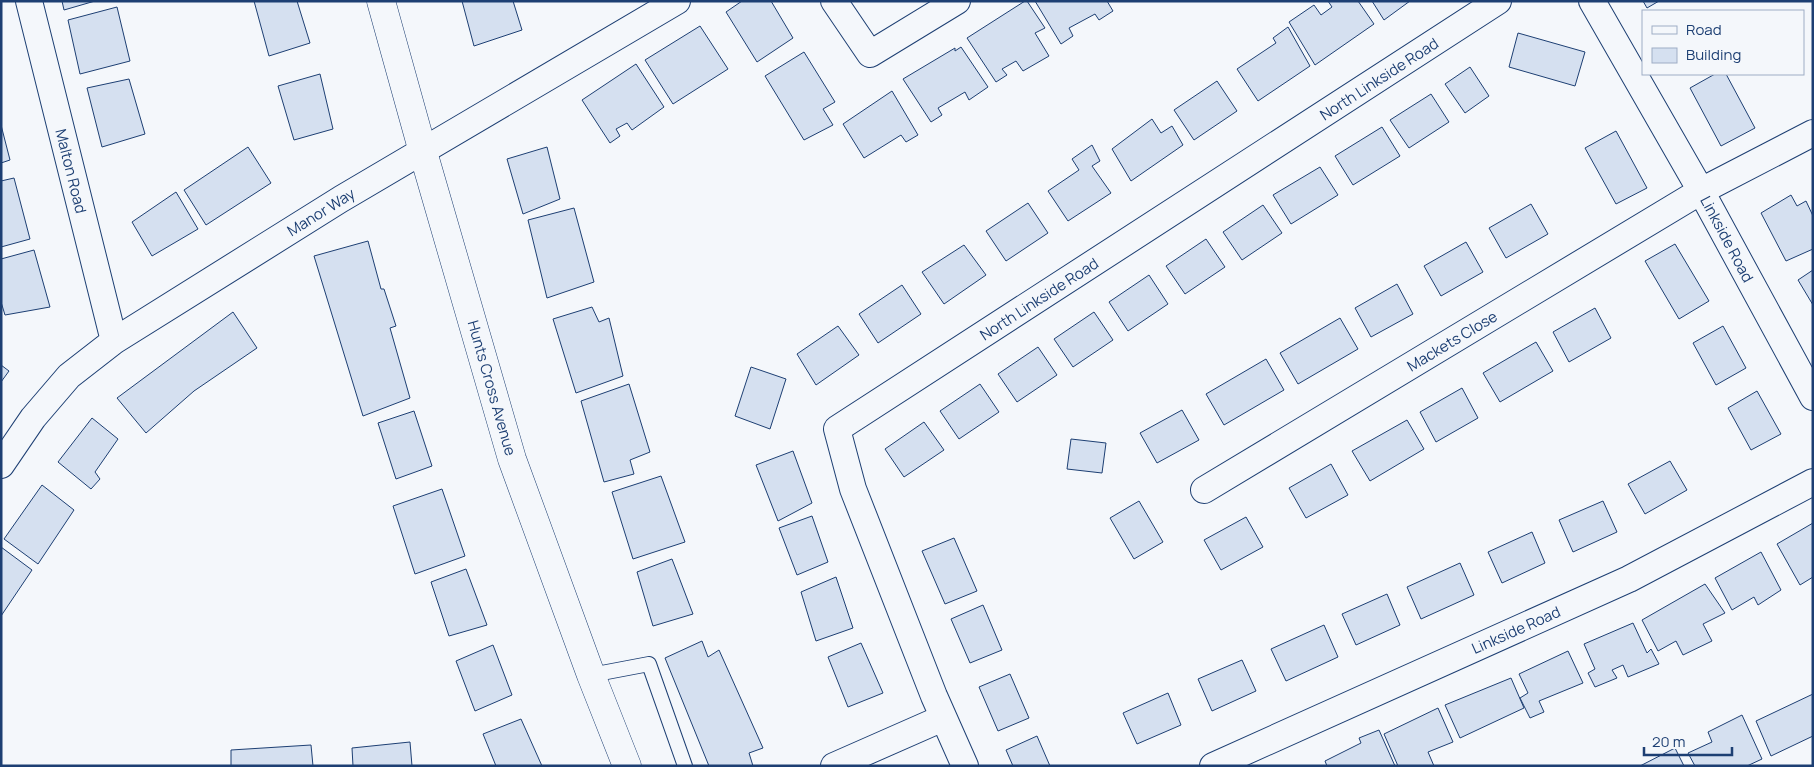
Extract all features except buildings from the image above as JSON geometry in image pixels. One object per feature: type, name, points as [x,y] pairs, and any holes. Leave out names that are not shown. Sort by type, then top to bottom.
[{"type":"street","name":"Malton Road","points":[[28,1],[114,341]]},
{"type":"street","name":"Hunts Cross Avenue","points":[[382,1],[423,152],[512,459],[591,676],[627,766]]},
{"type":"street","name":"Manor Way","points":[[1,465],[33,418],[69,376],[114,341],[341,199],[677,1]]},
{"type":"street","points":[[834,1],[870,54],[957,1]]},
{"type":"street","name":"North Linkside Road","points":[[943,718],[853,489],[837,429],[1498,1]]},
{"type":"street","points":[[1592,1],[1701,191]]},
{"type":"street","name":"Linkside Road","points":[[1813,133],[1701,191],[1813,397]]},
{"type":"street","name":"Mackets Close","points":[[1204,490],[1701,191]]},
{"type":"street","name":"Linkside Road","points":[[1213,766],[1629,579],[1813,482]]},
{"type":"street","points":[[834,766],[943,718],[965,766]]},
{"type":"lane","points":[[591,676],[649,664],[685,766]]}]
